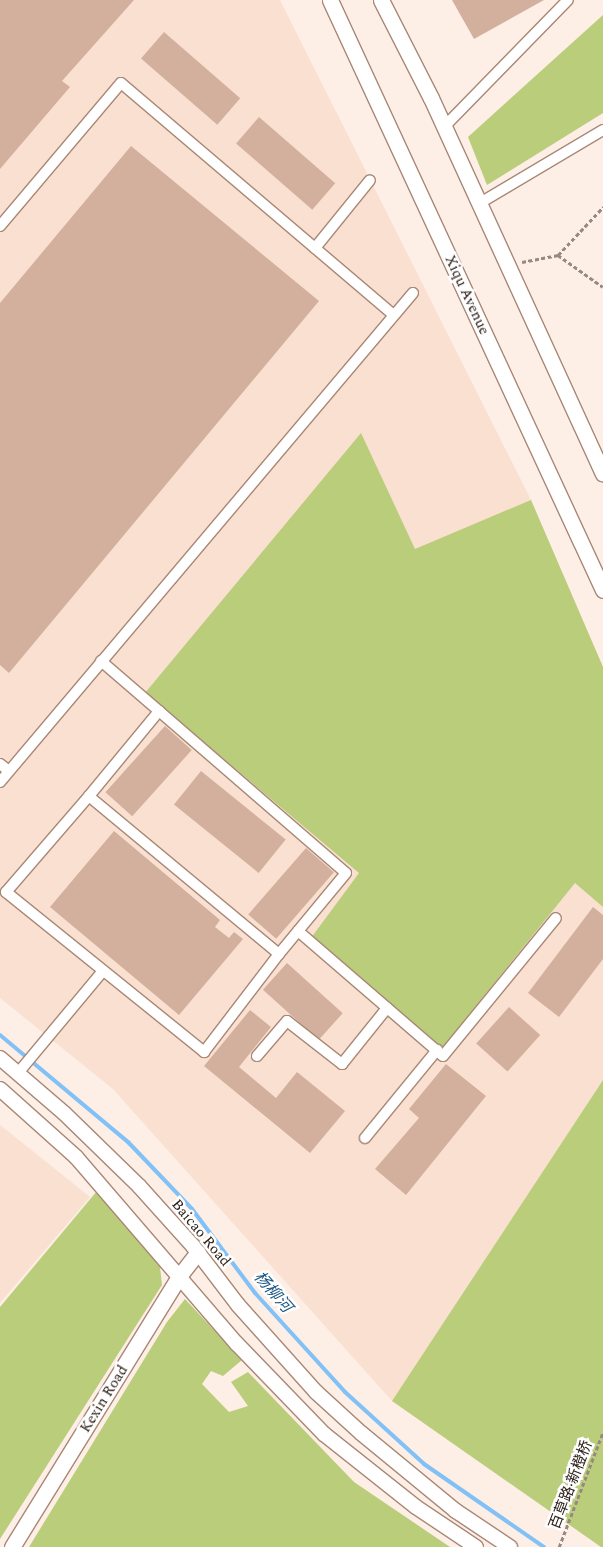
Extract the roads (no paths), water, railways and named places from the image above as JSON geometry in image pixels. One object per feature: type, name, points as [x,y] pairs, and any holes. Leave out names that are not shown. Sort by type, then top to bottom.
[{"type":"main road","name":"Xiqu Avenue","points":[[330,0],[603,590]]},
{"type":"main road","points":[[381,0],[480,203],[603,473]]},
{"type":"main road","name":"Kexin Road","points":[[12,1547],[180,1275],[198,1252]]},
{"type":"street","points":[[444,128],[568,0]]},
{"type":"street","points":[[0,226],[121,83],[394,315]]},
{"type":"street","points":[[480,203],[603,130]]},
{"type":"street","points":[[315,248],[370,180]]},
{"type":"street","points":[[0,782],[413,292]]},
{"type":"street","points":[[102,661],[346,873],[279,954],[204,1052],[6,892],[159,711]]},
{"type":"street","points":[[0,764],[9,771]]},
{"type":"street","points":[[89,796],[279,954]]},
{"type":"street","points":[[298,931],[443,1056],[556,918]]},
{"type":"street","points":[[22,1069],[103,971]]},
{"type":"street","points":[[257,1056],[287,1021],[342,1064],[387,1008]]},
{"type":"street","points":[[364,1138],[437,1050]]},
{"type":"street","name":"Baicao Road","points":[[0,1058],[22,1069],[139,1186],[198,1252],[238,1304],[316,1392],[360,1433],[449,1505],[510,1547]]},
{"type":"street","points":[[0,1089],[76,1157],[244,1351],[324,1434],[380,1481],[476,1547]]},
{"type":"waterway","name":"杨柳河","points":[[0,1035],[128,1142],[192,1209],[255,1293],[345,1392],[424,1464],[544,1547]]}]
